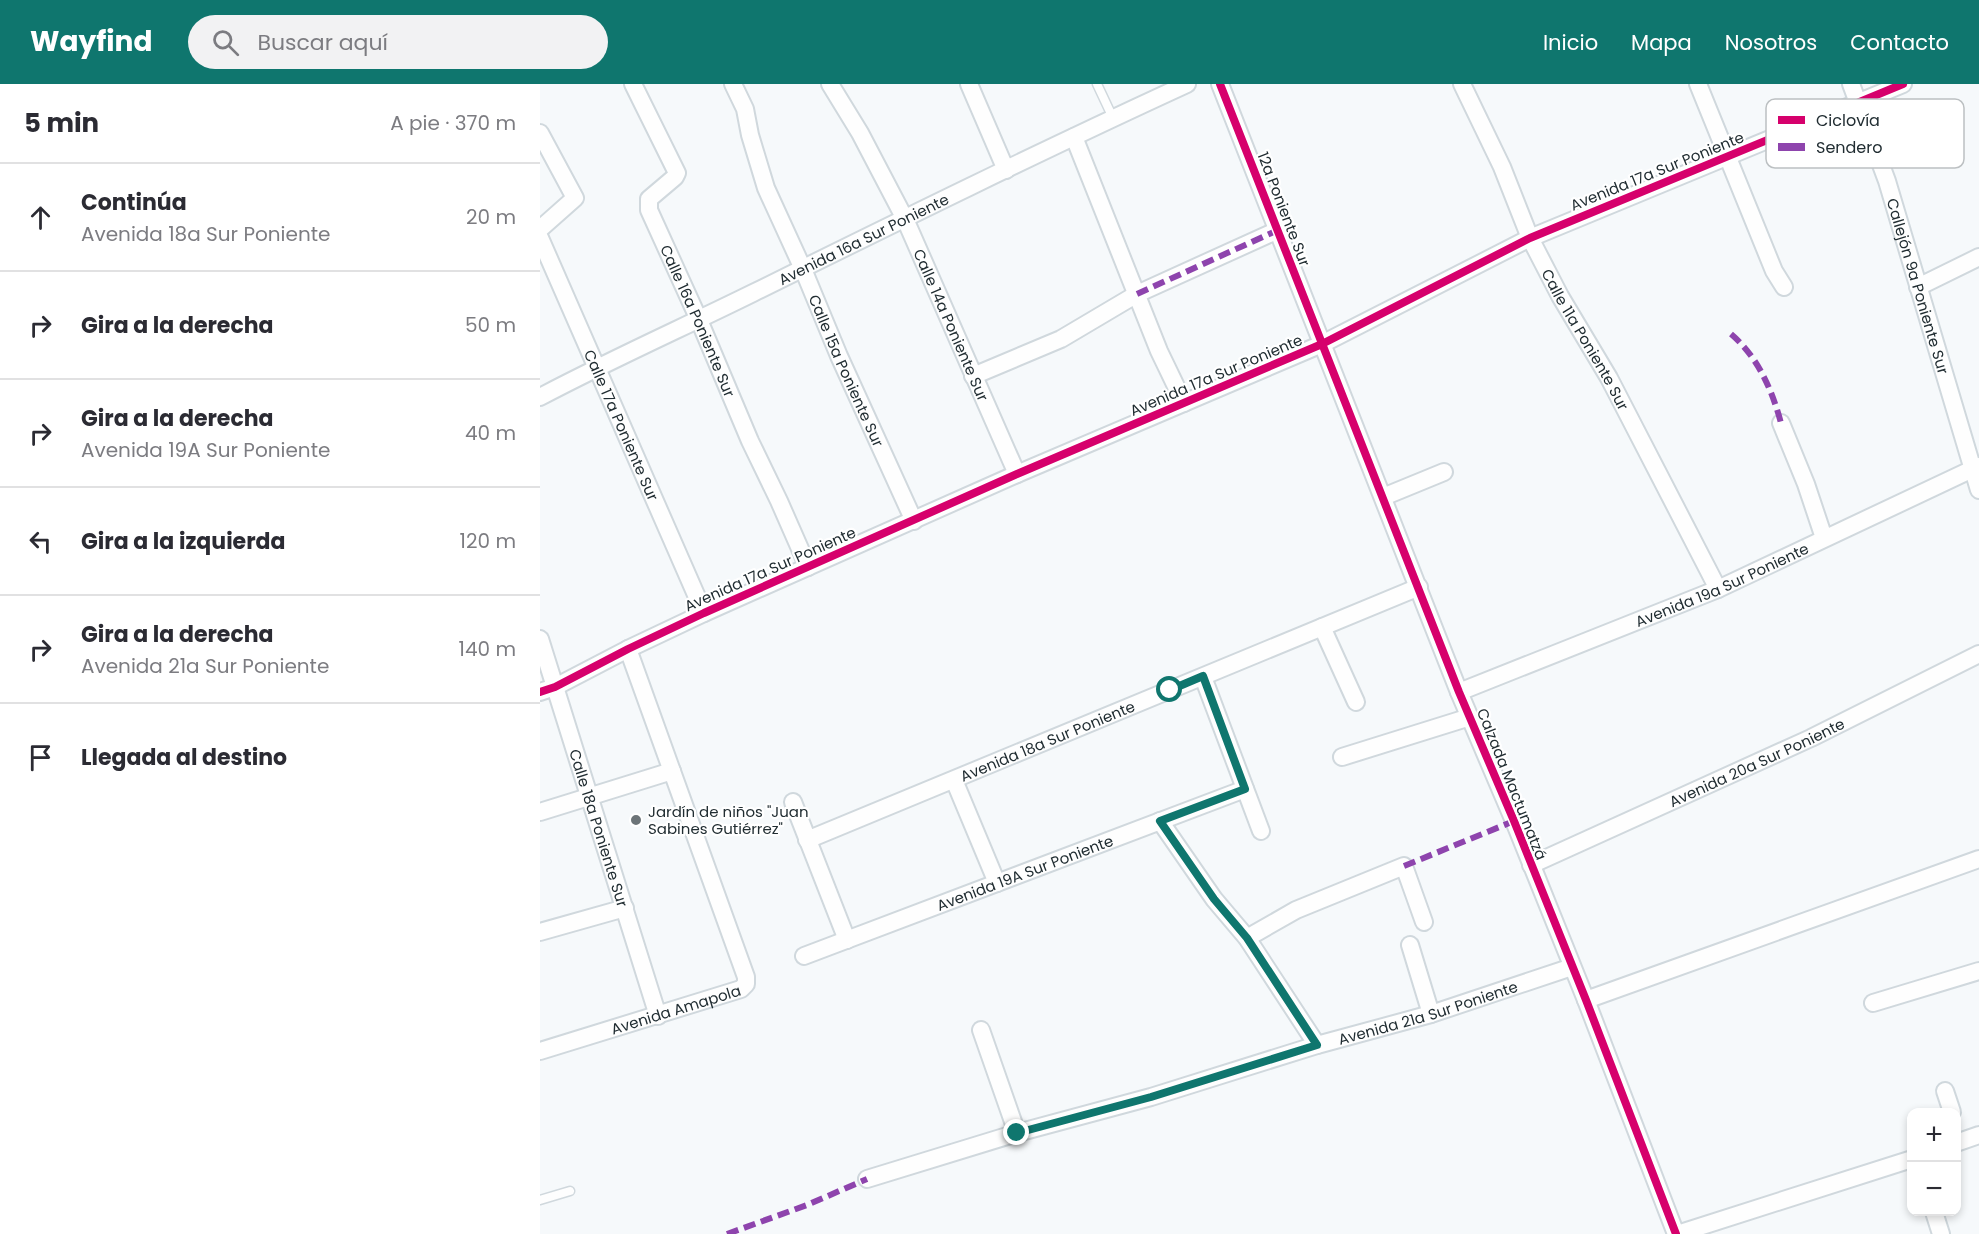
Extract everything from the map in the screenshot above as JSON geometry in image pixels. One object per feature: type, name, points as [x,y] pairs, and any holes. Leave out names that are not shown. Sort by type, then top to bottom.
[{"type":"street","name":"Calle 16a Poniente Sur","points":[[633,84],[677,172],[675,177],[649,199],[648,204],[750,441],[808,567]]},
{"type":"street","name":"Calle 15a Poniente Sur","points":[[732,84],[745,109],[750,135],[766,188],[914,521]]},
{"type":"street","name":"Calle 14a Poniente Sur","points":[[830,84],[860,133],[905,219],[1017,474]]},
{"type":"street","points":[[969,84],[1006,170]]},
{"type":"street","name":"Avenida 16a Sur Poniente","points":[[540,396],[595,367],[699,320],[1187,84]]},
{"type":"street","name":"12a Poniente Sur","points":[[1220,84],[1322,344]]},
{"type":"street","name":"Calle 11a Poniente Sur","points":[[1462,84],[1502,167],[1530,238],[1560,296],[1609,378],[1718,589]]},
{"type":"street","points":[[1698,84],[1774,271],[1784,287]]},
{"type":"street","name":"Callejón 9a Poniente Sur","points":[[1851,84],[1857,99]]},
{"type":"street","name":"Avenida 17a Sur Poniente","points":[[1868,99],[1903,84]]},
{"type":"street","points":[[540,133],[575,198],[540,229]]},
{"type":"street","points":[[1074,137],[1160,351],[1184,403]]},
{"type":"street","name":"Avenida 17a Sur Poniente","points":[[548,689],[704,613],[1017,474],[1322,344],[1530,238],[1766,141]]},
{"type":"street","name":"Callejón 9a Poniente Sur","points":[[1882,168],[1976,467],[1979,490]]},
{"type":"street","points":[[973,376],[1061,339],[1137,294],[1278,230]]},
{"type":"street","name":"Calle 17a Poniente Sur","points":[[540,238],[704,613]]},
{"type":"street","points":[[1918,287],[1979,257]]},
{"type":"street","name":"Calzada Mactumatzá","points":[[1322,344],[1459,692],[1586,1000],[1676,1234]]},
{"type":"street","points":[[1781,423],[1806,484],[1824,538]]},
{"type":"street","name":"Avenida 19a Sur Poniente","points":[[1459,692],[1718,589],[1976,467]]},
{"type":"street","points":[[1383,496],[1444,472]]},
{"type":"street","name":"Avenida 18a Sur Poniente","points":[[807,840],[1419,587]]},
{"type":"street","points":[[1322,627],[1356,702]]},
{"type":"street","name":"Calle 18a Poniente Sur","points":[[540,639],[548,689],[590,798],[658,1016]]},
{"type":"street","name":"Avenida Amapola","points":[[540,1051],[658,1016],[741,989],[746,984],[746,977],[628,649]]},
{"type":"street","name":"Avenida 20a Sur Poniente","points":[[1531,865],[1811,738],[1979,654]]},
{"type":"street","points":[[1203,676],[1261,831]]},
{"type":"street","points":[[1342,757],[1470,717]]},
{"type":"street","points":[[540,812],[672,771]]},
{"type":"street","points":[[954,780],[997,883]]},
{"type":"street","name":"Avenida 19A Sur Poniente","points":[[804,956],[1245,789]]},
{"type":"street","points":[[793,802],[847,940]]},
{"type":"street","points":[[1160,821],[1214,899],[1247,938],[1317,1045]]},
{"type":"street","points":[[1586,1000],[1979,859]]},
{"type":"street","points":[[1247,938],[1296,910],[1404,866],[1424,922]]},
{"type":"street","points":[[540,932],[624,908]]},
{"type":"street","points":[[1410,945],[1431,1014]]},
{"type":"street","name":"Avenida 21a Sur Poniente","points":[[867,1179],[1017,1133],[1151,1097],[1317,1045],[1431,1014],[1572,967]]},
{"type":"street","points":[[1873,1003],[1979,971]]},
{"type":"street","points":[[981,1030],[1017,1133]]},
{"type":"street","points":[[1945,1091],[1950,1108]]},
{"type":"street","points":[[1961,1137],[1979,1135]]},
{"type":"street","points":[[1676,1234],[1907,1160]]},
{"type":"street","points":[[1935,1216],[1941,1234]]},
{"type":"lane","points":[[1097,84],[1113,118]]},
{"type":"lane","points":[[540,1200],[570,1191]]},
{"type":"marked path","points":[[1137,294],[1278,230]]},
{"type":"marked path","points":[[1731,334],[1749,353],[1763,375],[1781,423]]},
{"type":"marked path","points":[[1404,866],[1514,821]]},
{"type":"marked path","points":[[727,1234],[807,1205],[867,1179]]},
{"type":"cycle path","points":[[1220,84],[1459,692],[1586,1000],[1676,1234]]},
{"type":"cycle path","points":[[1867,99],[1903,84]]},
{"type":"cycle path","points":[[540,692],[555,687],[704,613],[1017,474],[1322,344],[1530,238],[1766,141]]},
{"type":"place","name":"Jardín de niños \"Juan Sabines Gutiérrez\"","points":[[636,820]]},
{"type":"route","points":[[1017,1133],[1151,1097],[1317,1045],[1247,938],[1214,899],[1160,821],[1245,789],[1203,676],[1170,690]]}]
